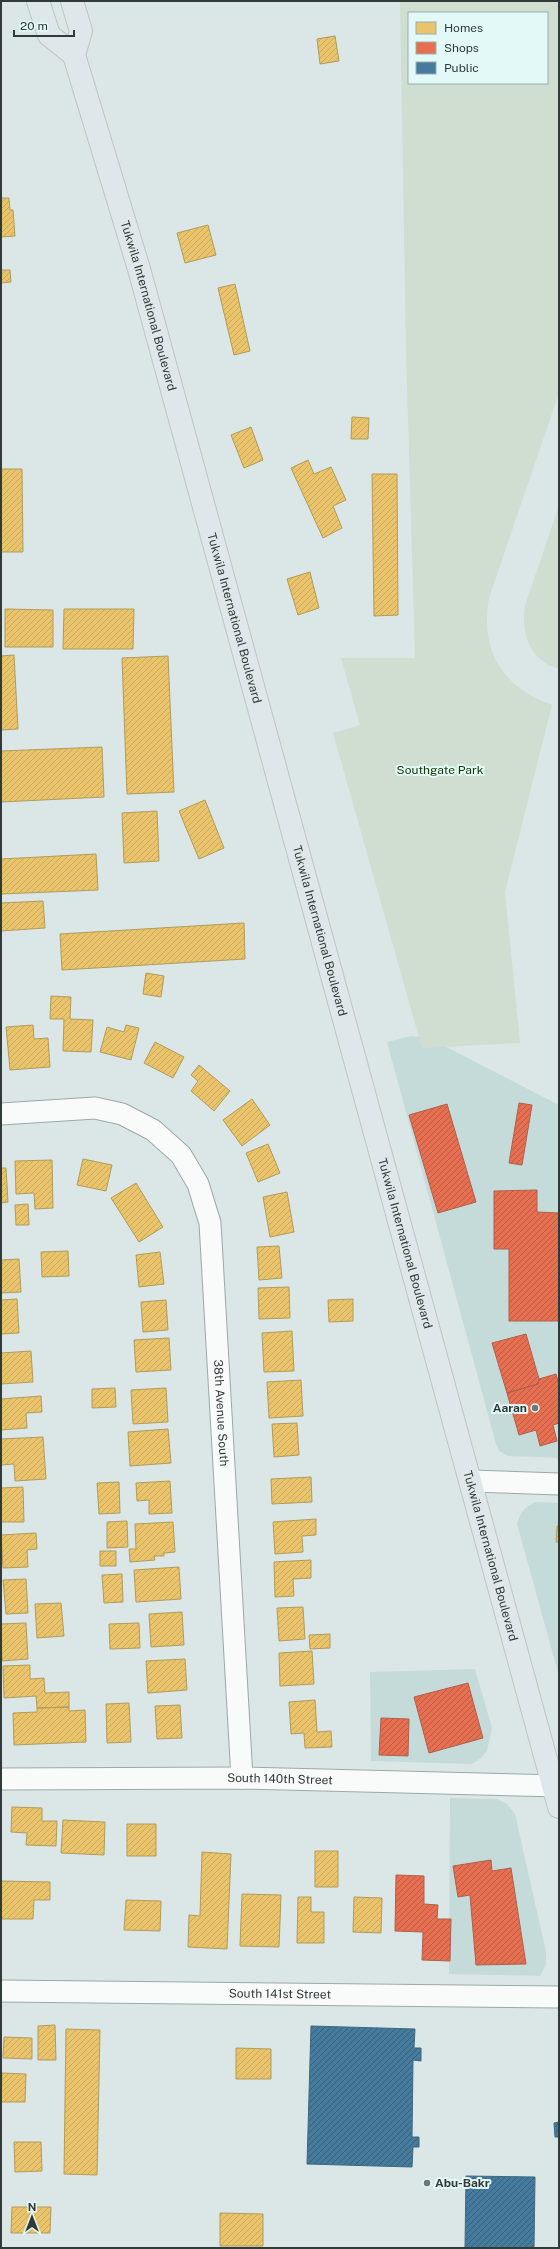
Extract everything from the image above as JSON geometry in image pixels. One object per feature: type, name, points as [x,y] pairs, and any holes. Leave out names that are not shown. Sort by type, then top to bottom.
[{"type":"main road","points":[[38,1],[49,35],[74,55],[81,31],[72,1]]},
{"type":"main road","name":"Tukwila International Boulevard","points":[[74,55],[141,276],[470,1481],[557,1786],[559,1808]]},
{"type":"street","name":"38th Avenue South","points":[[1,1114],[95,1108],[122,1114],[153,1130],[180,1155],[198,1184],[210,1223],[242,1778]]},
{"type":"street","points":[[470,1481],[559,1484]]},
{"type":"street","name":"South 140th Street","points":[[1,1779],[242,1778],[557,1786]]},
{"type":"street","name":"South 141st Street","points":[[1,1991],[559,1997]]},
{"type":"shaded area","points":[[411,1036],[429,1038],[559,1105],[559,1458],[508,1456],[499,1451],[496,1444],[387,1042]]},
{"type":"shaded area","points":[[536,1502],[559,1503],[559,1676],[517,1524],[521,1513],[528,1506]]},
{"type":"shaded area","points":[[475,1669],[492,1728],[487,1751],[481,1758],[472,1764],[371,1761],[370,1672]]},
{"type":"shaded area","points":[[450,1798],[497,1799],[507,1804],[515,1814],[546,1952],[546,1965],[540,1976],[449,1974]]},
{"type":"green space","name":"Southgate Park","points":[[400,1],[559,1],[559,393],[489,598],[487,617],[488,635],[498,665],[520,688],[552,705],[505,892],[520,1043],[422,1048],[333,733],[360,725],[341,658],[415,658],[406,351]]},
{"type":"green space","points":[[559,506],[559,669],[540,659],[534,652],[526,635],[524,615],[525,605]]},
{"type":"building: Homes","points":[[335,36],[339,61],[320,64],[317,39]]},
{"type":"building: Homes","points":[[1,198],[9,198],[10,210],[13,210],[15,236],[1,237]]},
{"type":"building: Homes","points":[[208,225],[216,255],[185,263],[177,233]]},
{"type":"building: Homes","points":[[1,270],[10,270],[11,282],[1,283]]},
{"type":"building: Homes","points":[[235,284],[250,351],[234,355],[218,288]]},
{"type":"building: Homes","points":[[352,417],[369,418],[368,439],[351,439]]},
{"type":"building: Homes","points":[[251,427],[263,460],[244,468],[231,435]]},
{"type":"building: Homes","points":[[308,460],[314,474],[331,467],[346,500],[333,506],[342,528],[323,538],[291,468]]},
{"type":"building: Homes","points":[[1,469],[22,469],[23,552],[1,552]]},
{"type":"building: Homes","points":[[372,474],[397,474],[398,615],[374,616]]},
{"type":"building: Homes","points":[[310,572],[319,608],[298,615],[287,579]]},
{"type":"building: Homes","points":[[5,609],[53,610],[53,647],[5,647]]},
{"type":"building: Homes","points":[[64,609],[134,609],[133,649],[63,649]]},
{"type":"building: Homes","points":[[14,655],[18,729],[1,730],[1,656]]},
{"type":"building: Homes","points":[[168,656],[174,792],[127,794],[122,658]]},
{"type":"building: Homes","points":[[102,747],[104,797],[1,802],[1,751]]},
{"type":"building: Homes","points":[[205,800],[224,848],[199,859],[179,811]]},
{"type":"building: Homes","points":[[157,811],[159,861],[124,863],[122,813]]},
{"type":"building: Homes","points":[[96,854],[98,890],[1,894],[1,859]]},
{"type":"building: Homes","points":[[43,901],[45,928],[1,931],[1,903]]},
{"type":"building: Homes","points":[[244,923],[245,959],[62,970],[60,934]]},
{"type":"building: Homes","points":[[146,973],[164,976],[161,997],[143,994]]},
{"type":"building: Homes","points":[[51,996],[71,997],[70,1019],[93,1020],[91,1052],[63,1051],[64,1019],[50,1019]]},
{"type":"building: Homes","points":[[33,1025],[34,1039],[48,1038],[50,1067],[10,1070],[6,1027]]},
{"type":"building: Homes","points":[[126,1025],[139,1028],[131,1060],[100,1052],[107,1027],[124,1032]]},
{"type":"building: Homes","points":[[155,1042],[184,1057],[173,1078],[144,1063]]},
{"type":"building: Homes","points":[[199,1065],[230,1091],[214,1111],[191,1091],[198,1081],[191,1075]]},
{"type":"building: Homes","points":[[252,1099],[270,1125],[242,1146],[223,1120]]},
{"type":"building: Homes","points":[[268,1144],[280,1173],[258,1182],[246,1153]]},
{"type":"building: Homes","points":[[83,1159],[112,1165],[106,1191],[77,1185]]},
{"type":"building: Homes","points":[[52,1160],[53,1208],[35,1209],[34,1193],[16,1194],[15,1161]]},
{"type":"building: Homes","points":[[1,1168],[6,1168],[8,1202],[1,1203]]},
{"type":"building: Homes","points":[[136,1183],[163,1227],[139,1242],[111,1198]]},
{"type":"building: Homes","points":[[287,1192],[294,1232],[270,1237],[263,1197]]},
{"type":"building: Homes","points":[[28,1204],[29,1225],[16,1225],[15,1205]]},
{"type":"building: Homes","points":[[279,1246],[282,1278],[259,1280],[257,1247]]},
{"type":"building: Homes","points":[[68,1251],[69,1276],[42,1277],[41,1252]]},
{"type":"building: Homes","points":[[160,1252],[164,1284],[139,1287],[136,1255]]},
{"type":"building: Homes","points":[[19,1259],[21,1292],[1,1293],[1,1260]]},
{"type":"building: Homes","points":[[289,1287],[290,1318],[259,1319],[258,1288]]},
{"type":"building: Homes","points":[[17,1299],[19,1333],[1,1334],[1,1300]]},
{"type":"building: Homes","points":[[353,1299],[353,1321],[329,1322],[328,1300]]},
{"type":"building: Homes","points":[[166,1300],[168,1330],[143,1332],[141,1302]]},
{"type":"building: Homes","points":[[292,1331],[294,1371],[264,1372],[262,1333]]},
{"type":"building: Homes","points":[[169,1338],[171,1370],[136,1372],[134,1340]]},
{"type":"building: Homes","points":[[31,1351],[33,1382],[1,1384],[1,1353]]},
{"type":"building: Homes","points":[[301,1380],[303,1416],[269,1418],[267,1382]]},
{"type":"building: Homes","points":[[115,1388],[116,1407],[92,1408],[92,1389]]},
{"type":"building: Homes","points":[[166,1388],[168,1422],[133,1424],[131,1390]]},
{"type":"building: Homes","points":[[41,1396],[42,1412],[26,1413],[27,1428],[1,1430],[1,1399]]},
{"type":"building: Homes","points":[[297,1423],[299,1455],[274,1457],[272,1424]]},
{"type":"building: Homes","points":[[168,1429],[171,1463],[130,1466],[128,1432]]},
{"type":"building: Homes","points":[[43,1437],[46,1479],[15,1481],[14,1464],[1,1465],[1,1439]]},
{"type":"building: Homes","points":[[311,1477],[312,1502],[272,1504],[271,1479]]},
{"type":"building: Homes","points":[[170,1481],[172,1513],[149,1514],[149,1500],[137,1501],[136,1483]]},
{"type":"building: Homes","points":[[119,1482],[120,1513],[99,1514],[97,1483]]},
{"type":"building: Homes","points":[[23,1487],[24,1522],[1,1522],[1,1488]]},
{"type":"building: Homes","points":[[316,1519],[316,1535],[302,1536],[303,1552],[275,1554],[273,1522]]},
{"type":"building: Homes","points":[[127,1521],[128,1547],[107,1548],[107,1522]]},
{"type":"building: Homes","points":[[173,1522],[175,1552],[164,1553],[164,1556],[154,1556],[155,1560],[130,1562],[129,1549],[136,1549],[135,1524]]},
{"type":"building: Homes","points":[[557,1526],[559,1526],[559,1542],[556,1542]]},
{"type":"building: Homes","points":[[36,1533],[37,1549],[27,1550],[28,1567],[3,1568],[1,1535]]},
{"type":"building: Homes","points":[[100,1551],[116,1551],[116,1566],[100,1566]]},
{"type":"building: Homes","points":[[311,1560],[311,1578],[293,1579],[294,1596],[275,1597],[274,1562]]},
{"type":"building: Homes","points":[[179,1567],[181,1599],[136,1602],[134,1570]]},
{"type":"building: Homes","points":[[122,1574],[123,1602],[104,1603],[102,1575]]},
{"type":"building: Homes","points":[[26,1579],[28,1613],[6,1614],[3,1580]]},
{"type":"building: Homes","points":[[61,1603],[64,1636],[37,1638],[35,1604]]},
{"type":"building: Homes","points":[[303,1607],[305,1639],[279,1641],[277,1608]]},
{"type":"building: Homes","points":[[182,1612],[184,1645],[151,1647],[149,1614]]},
{"type":"building: Homes","points":[[26,1623],[28,1659],[2,1661],[1,1624]]},
{"type":"building: Homes","points":[[139,1623],[140,1648],[110,1649],[109,1624]]},
{"type":"building: Homes","points":[[330,1634],[330,1648],[310,1649],[309,1635]]},
{"type":"building: Homes","points":[[312,1651],[314,1684],[280,1686],[279,1653]]},
{"type":"building: Homes","points":[[185,1659],[187,1690],[148,1693],[146,1661]]},
{"type":"building: Homes","points":[[30,1665],[30,1679],[44,1678],[45,1693],[69,1692],[69,1707],[37,1708],[36,1696],[4,1698],[3,1666]]},
{"type":"building: Homes","points":[[315,1700],[317,1732],[331,1731],[332,1747],[305,1748],[304,1733],[291,1734],[289,1702]]},
{"type":"building: Homes","points":[[129,1703],[131,1742],[107,1743],[106,1704]]},
{"type":"building: Homes","points":[[180,1705],[182,1738],[157,1739],[155,1706]]},
{"type":"building: Homes","points":[[69,1707],[69,1711],[85,1710],[86,1742],[14,1745],[13,1713],[37,1712],[37,1708]]},
{"type":"building: Homes","points":[[12,1807],[42,1808],[42,1821],[57,1821],[56,1846],[26,1845],[27,1833],[11,1832]]},
{"type":"building: Homes","points":[[63,1820],[105,1822],[104,1855],[61,1853]]},
{"type":"building: Homes","points":[[127,1824],[156,1824],[156,1856],[127,1856]]},
{"type":"building: Homes","points":[[315,1851],[338,1851],[338,1887],[315,1887]]},
{"type":"building: Homes","points":[[202,1852],[231,1854],[227,1949],[188,1947],[189,1915],[200,1916]]},
{"type":"building: Homes","points":[[1,1881],[50,1882],[50,1900],[34,1900],[33,1919],[1,1919]]},
{"type":"building: Homes","points":[[242,1894],[281,1895],[279,1947],[240,1946]]},
{"type":"building: Homes","points":[[298,1897],[311,1897],[311,1912],[324,1912],[324,1943],[297,1943]]},
{"type":"building: Homes","points":[[354,1897],[382,1898],[381,1933],[353,1932]]},
{"type":"building: Homes","points":[[126,1900],[161,1901],[160,1931],[124,1930]]},
{"type":"building: Homes","points":[[55,2025],[56,2060],[38,2060],[38,2026]]},
{"type":"building: Homes","points":[[66,2029],[100,2030],[97,2175],[64,2174]]},
{"type":"building: Homes","points":[[4,2037],[32,2038],[32,2059],[3,2058]]},
{"type":"building: Homes","points":[[236,2048],[271,2049],[271,2079],[236,2079]]},
{"type":"building: Homes","points":[[2,2073],[26,2074],[25,2102],[1,2102]]},
{"type":"building: Homes","points":[[14,2142],[41,2142],[42,2171],[15,2172]]},
{"type":"building: Homes","points":[[12,2207],[51,2207],[50,2233],[11,2233]]},
{"type":"building: Homes","points":[[220,2213],[263,2214],[263,2246],[220,2246]]},
{"type":"building: Shops","points":[[519,1103],[532,1105],[522,1165],[509,1163]]},
{"type":"building: Shops","points":[[447,1104],[476,1202],[438,1213],[409,1115]]},
{"type":"building: Shops","points":[[537,1190],[537,1212],[559,1213],[559,1321],[509,1321],[509,1249],[494,1249],[494,1191]]},
{"type":"building: Shops","points":[[526,1334],[539,1379],[538,1384],[507,1393],[492,1343]]},
{"type":"building: Shops","name":"Aaran","points":[[556,1374],[559,1385],[559,1423],[553,1425],[557,1441],[540,1446],[536,1430],[519,1435],[507,1393],[538,1384],[539,1379]]},
{"type":"building: Shops","points":[[468,1683],[483,1738],[429,1753],[414,1697]]},
{"type":"building: Shops","points":[[381,1718],[409,1719],[408,1756],[379,1755]]},
{"type":"building: Shops","points":[[491,1860],[492,1871],[511,1868],[526,1964],[476,1965],[470,1895],[458,1897],[453,1866]]},
{"type":"building: Shops","points":[[396,1875],[424,1876],[424,1904],[438,1905],[437,1919],[451,1919],[450,1961],[422,1960],[423,1932],[395,1931]]},
{"type":"building: Public","points":[[311,2026],[415,2029],[414,2048],[421,2048],[421,2061],[413,2060],[412,2137],[419,2137],[419,2147],[413,2147],[412,2167],[307,2164]]},
{"type":"building: Public","points":[[559,2122],[559,2137],[555,2137],[554,2123]]},
{"type":"building: Public","points":[[466,2176],[535,2177],[534,2248],[465,2248]]},
{"type":"place","name":"Aaran","points":[[535,1408]]},
{"type":"place","name":"Abu-Bakr","points":[[427,2183]]}]
